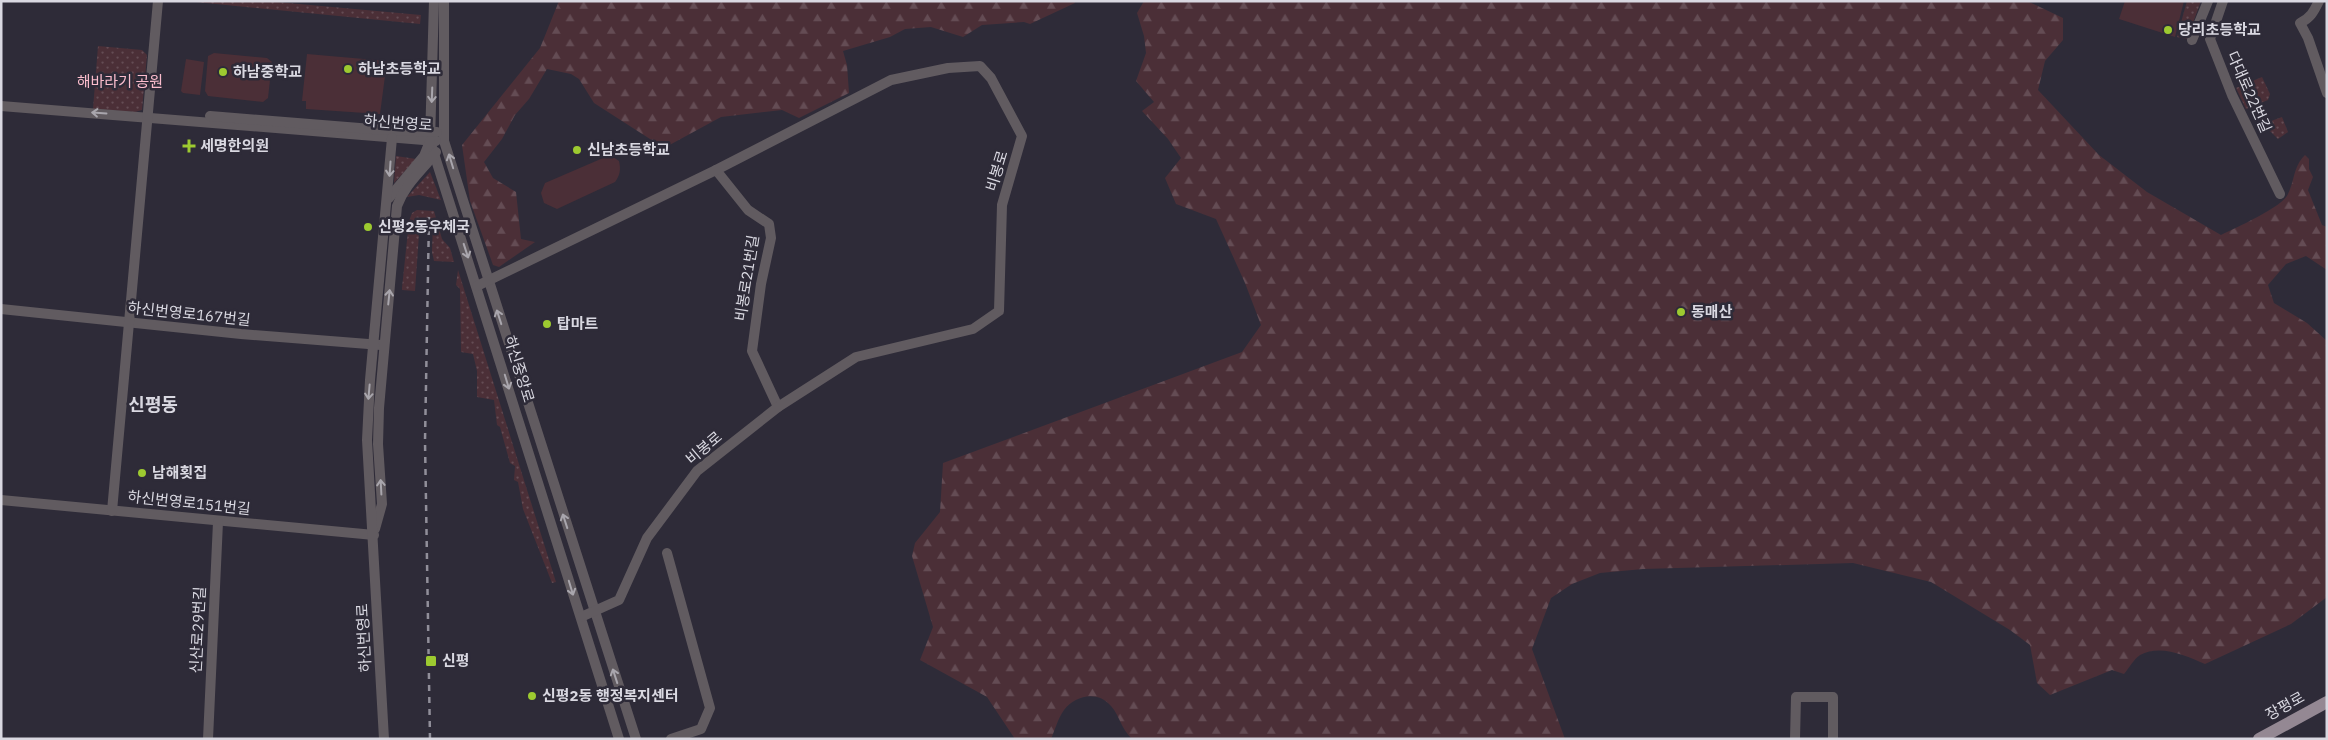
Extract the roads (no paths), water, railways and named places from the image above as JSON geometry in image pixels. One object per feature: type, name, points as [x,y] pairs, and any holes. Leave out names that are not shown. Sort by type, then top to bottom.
[{"type":"main road","name":"장평로","points":[[2259,739],[2327,702]]},
{"type":"street","points":[[112,511],[158,1]]},
{"type":"street","name":"하신중앙로","points":[[434,1],[439,28]]},
{"type":"street","name":"하신중앙로","points":[[444,1],[439,28],[431,136],[435,154],[619,739]]},
{"type":"street","points":[[2192,40],[2208,1]]},
{"type":"street","name":"다대로22번길","points":[[2223,1],[2210,39],[2232,95],[2280,194]]},
{"type":"street","points":[[2320,1],[2313,14],[2308,19],[2300,22],[2308,38],[2327,93]]},
{"type":"street","name":"하신중앙로","points":[[438,59],[445,136],[488,282],[636,739]]},
{"type":"street","name":"비봉로","points":[[477,286],[716,170],[891,80],[948,68],[980,66],[990,78],[1022,136],[1002,205],[999,311],[973,329],[856,357],[778,407],[697,471],[647,538],[619,600],[581,617]]},
{"type":"street","points":[[1,106],[148,117]]},
{"type":"street","name":"하신번영로","points":[[148,117],[156,112],[431,136]]},
{"type":"street","name":"하신번영로","points":[[148,117],[392,138],[445,136],[435,154],[408,183],[397,206],[367,440],[374,535],[384,739]]},
{"type":"street","points":[[388,200],[395,188],[424,156],[431,136]]},
{"type":"street","name":"하신번영로","points":[[379,345],[392,138]]},
{"type":"street","name":"비봉로21번길","points":[[716,170],[748,210],[769,224],[772,238],[761,284],[752,351],[778,407]]},
{"type":"street","name":"하신번영로167번길","points":[[1,309],[241,334],[379,345]]},
{"type":"street","name":"하신번영로151번길","points":[[1,500],[218,522],[374,535]]},
{"type":"street","name":"신산로29번길","points":[[208,739],[218,522]]},
{"type":"street","points":[[667,553],[710,708],[701,729],[671,739]]},
{"type":"street","points":[[1795,739],[1796,697],[1833,697],[1833,739]]},
{"type":"railway","points":[[429,217],[425,441],[430,739]]},
{"type":"place","name":"당리초등학교","points":[[2168,30]]},
{"type":"place","name":"하남초등학교","points":[[348,69]]},
{"type":"place","name":"하남중학교","points":[[223,72]]},
{"type":"place","name":"세명한의원","points":[[189,146]]},
{"type":"place","name":"신남초등학교","points":[[577,150]]},
{"type":"place","name":"신평2동우체국","points":[[368,227]]},
{"type":"place","name":"동매산","points":[[1681,312]]},
{"type":"place","name":"탑마트","points":[[547,324]]},
{"type":"place","name":"남해횟집","points":[[142,473]]},
{"type":"place","name":"신평","points":[[431,661]]},
{"type":"place","name":"신평2동 행정복지센터","points":[[532,696]]},
{"type":"district","name":"신평동","points":[[153,405]]},
{"type":"park label","name":"해바라기 공원","points":[[120,82]]}]
